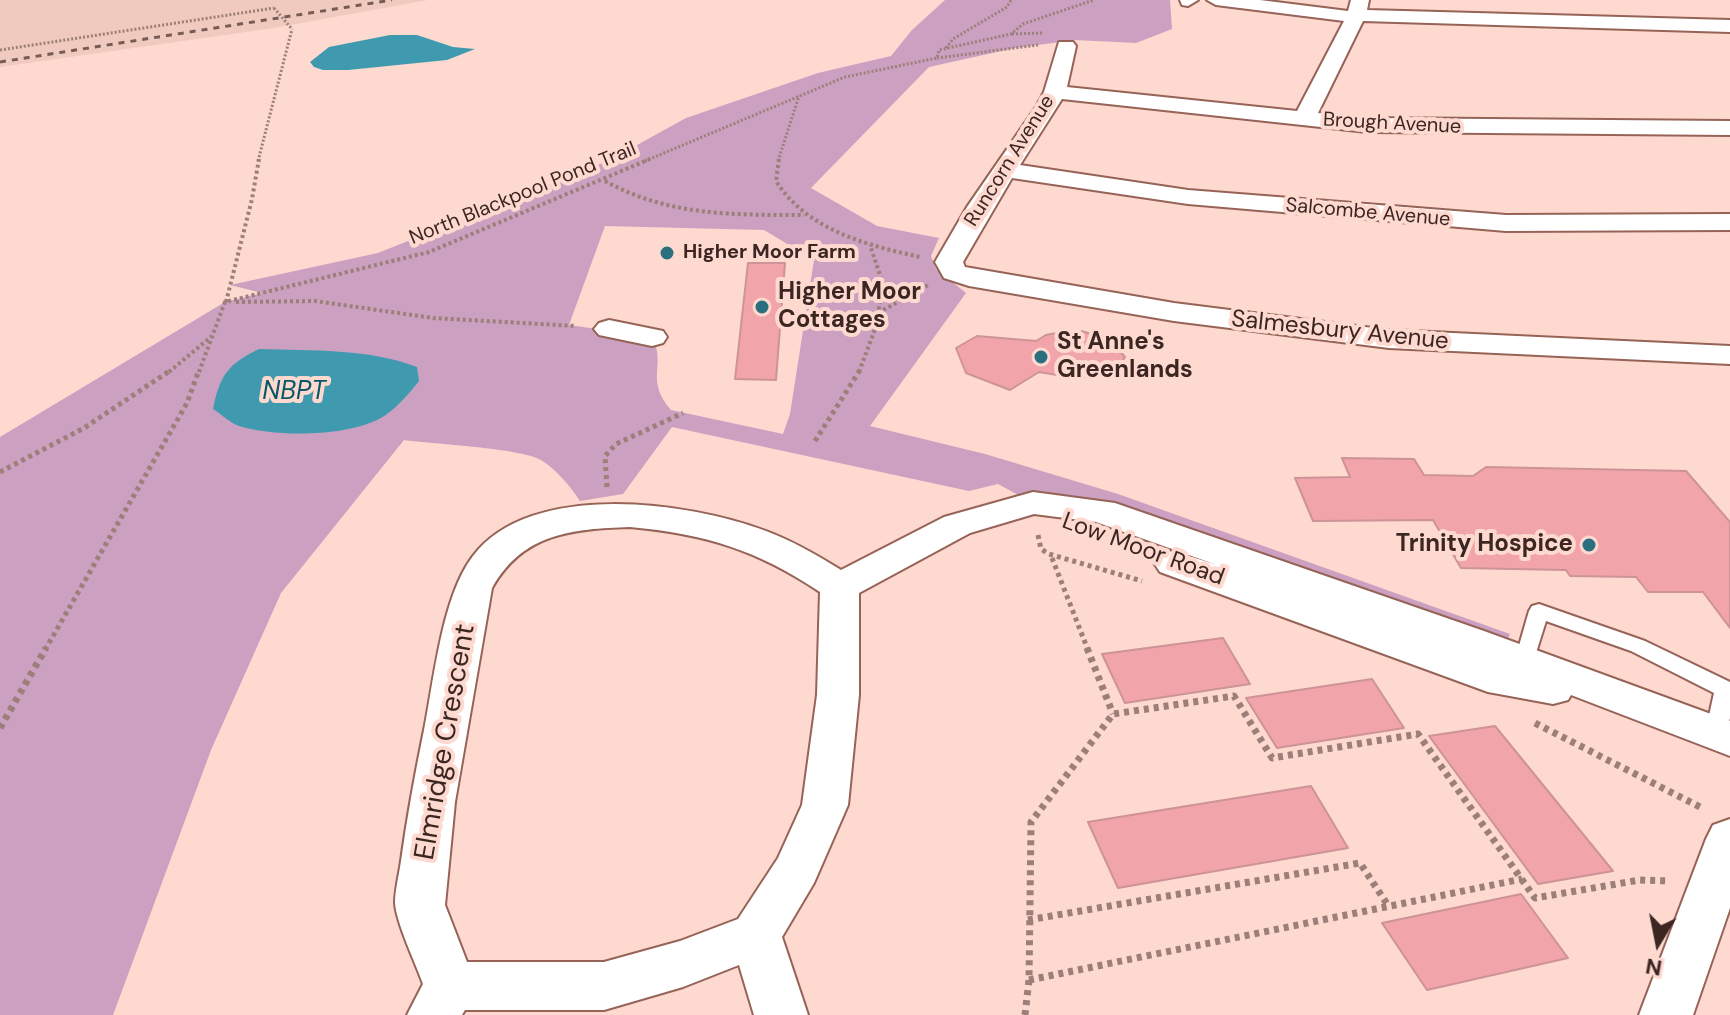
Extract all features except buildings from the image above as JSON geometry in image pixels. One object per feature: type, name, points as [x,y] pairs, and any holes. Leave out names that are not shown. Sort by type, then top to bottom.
[{"type":"street","points":[[1216,0],[1357,11],[1730,24]]},
{"type":"street","points":[[1706,8],[1730,24]]},
{"type":"street","points":[[1304,119],[1317,89],[1350,38],[1357,11]]},
{"type":"street","name":"Runcorn Avenue","points":[[952,267],[980,207],[1008,170],[1055,92],[1055,45]]},
{"type":"street","name":"Brough Avenue","points":[[1055,92],[1304,119],[1441,128],[1730,128]]},
{"type":"street","name":"Salcombe Avenue","points":[[1008,170],[1188,197],[1449,219],[1506,223],[1730,222]]},
{"type":"street","name":"Salmesbury Avenue","points":[[952,267],[969,278],[1174,312],[1389,339],[1730,355]]},
{"type":"street","points":[[609,329],[652,337]]},
{"type":"street","name":"Low Moor Road","points":[[840,587],[957,525],[1033,503],[1056,519],[1075,527],[1503,681],[1521,673],[1631,702],[1723,736]]},
{"type":"street","name":"Elmridge Crescent","points":[[756,935],[683,964],[604,986],[442,1000],[420,905],[432,802],[473,588],[489,560],[524,534],[601,514],[640,515],[716,527],[781,551],[840,587]]},
{"type":"street","points":[[781,1015],[756,935],[797,869],[825,805],[838,695],[840,587]]},
{"type":"street","points":[[1666,1015],[1722,861]]},
{"type":"lane","points":[[1521,673],[1539,611],[1638,646],[1728,690],[1723,736]]},
{"type":"path","points":[[946,48],[953,39],[1007,7],[1011,0]]},
{"type":"path","points":[[1011,34],[1023,24],[1094,0]]},
{"type":"path","points":[[0,50],[274,8],[292,29],[262,138],[252,199],[225,302],[187,403],[0,728]]},
{"type":"path","points":[[1061,10],[1073,20]]},
{"type":"path","points":[[937,58],[939,50],[946,48],[1011,34],[1043,33]]},
{"type":"path","name":"North Blackpool Pond Trail","points":[[225,302],[429,252],[845,77],[937,58],[1055,45]]},
{"type":"path","points":[[799,96],[779,156],[776,181],[796,208],[848,237],[952,267]]},
{"type":"path","points":[[604,180],[639,201],[675,208],[736,215],[808,215]]},
{"type":"path","points":[[815,441],[859,372],[878,313],[882,281],[870,244]]},
{"type":"path","points":[[878,313],[952,267]]},
{"type":"path","points":[[225,302],[315,301],[433,318],[609,329]]},
{"type":"path","points":[[0,472],[124,405],[176,369],[213,335]]},
{"type":"path","points":[[601,514],[608,493],[605,456],[616,444],[683,413]]},
{"type":"path","points":[[1052,558],[1113,714]]},
{"type":"path","points":[[1025,1015],[1029,980],[1031,822],[1113,714],[1234,696],[1272,758],[1418,734],[1535,898],[1640,880],[1722,861]]},
{"type":"path","points":[[1028,920],[1360,863],[1389,907]]},
{"type":"path","points":[[1029,980],[1522,879]]},
{"type":"shaded area","points":[[0,0],[428,0],[274,28],[0,67]]},
{"type":"shaded area","points":[[945,0],[1170,0],[1172,29],[1136,43],[1075,40],[1015,48],[929,67],[811,188],[877,226],[939,238],[931,256],[936,269],[966,293],[870,426],[985,454],[1118,494],[1510,634],[1502,653],[1102,511],[1033,503],[998,484],[969,491],[672,427],[623,494],[580,501],[552,469],[530,456],[496,449],[404,440],[281,593],[211,750],[113,1015],[0,1015],[0,437],[225,302],[262,293],[230,285],[378,253],[610,160],[686,118],[818,73],[891,56],[912,30]],"holes":[[[605,226],[764,230],[814,260],[790,414],[783,434],[671,410],[659,389],[658,356],[652,337],[569,325]]]},
{"type":"water","points":[[390,35],[417,35],[453,47],[475,49],[447,60],[348,70],[323,70],[310,62],[329,47]]},
{"type":"water","name":"NBPT","points":[[259,349],[379,356],[417,367],[419,381],[390,412],[364,425],[309,433],[254,430],[236,425],[213,409],[227,372]]},
{"type":"railway","points":[[0,62],[392,0]]},
{"type":"place","name":"Higher Moor Farm","points":[[667,253]]},
{"type":"place","name":"Higher Moor Cottages","points":[[762,307]]},
{"type":"place","name":"St Anne's Greenlands","points":[[1041,357]]},
{"type":"place","name":"Trinity Hospice","points":[[1589,545]]}]
